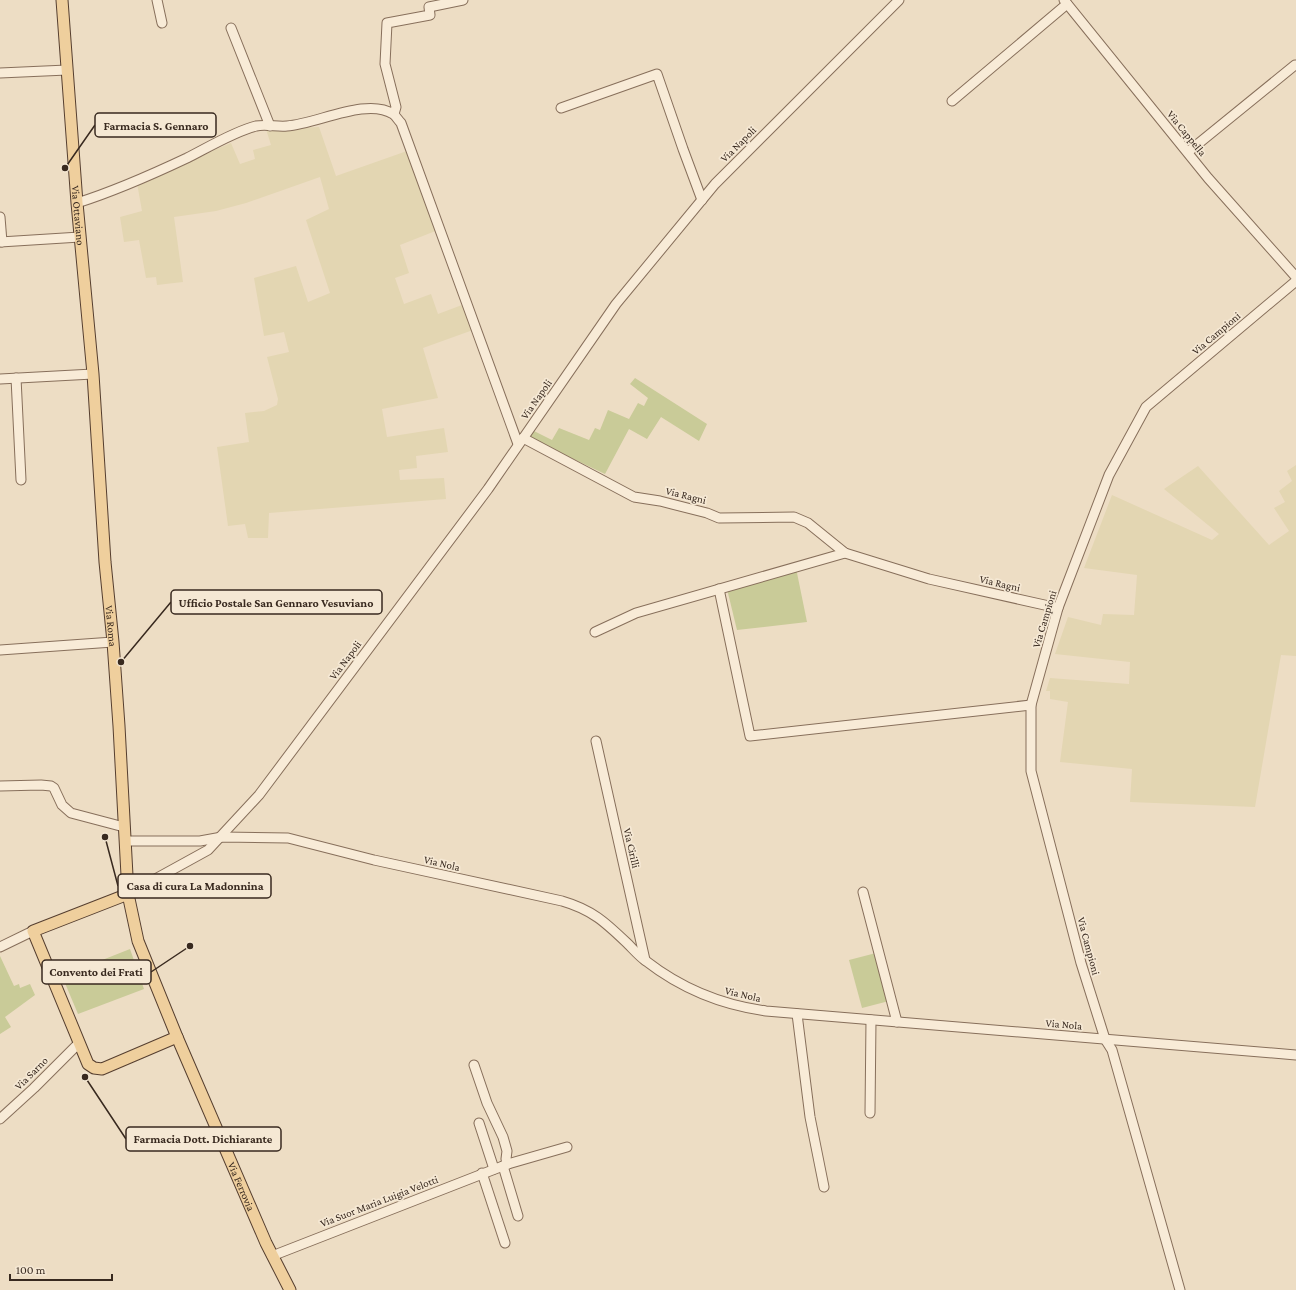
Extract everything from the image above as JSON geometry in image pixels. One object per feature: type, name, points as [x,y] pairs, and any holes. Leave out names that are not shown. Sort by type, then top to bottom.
[{"type":"main road","name":"Via Ottaviano","points":[[62,0],[77,203],[97,430]]},
{"type":"main road","name":"Via Roma","points":[[97,430],[105,562],[113,642],[128,894]]},
{"type":"main road","points":[[128,894],[33,931],[88,1064],[94,1068],[102,1069],[177,1037]]},
{"type":"main road","name":"Via Ferrovia","points":[[128,894],[138,941],[177,1037],[272,1256],[290,1290]]},
{"type":"street","points":[[157,0],[162,23]]},
{"type":"street","points":[[394,114],[396,107],[385,64],[387,23],[430,15],[429,7],[463,0]]},
{"type":"street","name":"Via Napoli","points":[[128,894],[208,850],[222,837],[259,794],[483,495],[616,304],[715,184],[899,0]]},
{"type":"street","points":[[952,101],[1066,2]]},
{"type":"street","name":"Via Cappella","points":[[1066,2],[1208,178],[1296,277]]},
{"type":"street","points":[[231,28],[270,126]]},
{"type":"street","points":[[1188,152],[1295,64]]},
{"type":"street","points":[[0,73],[67,70]]},
{"type":"street","points":[[561,108],[657,74],[702,200]]},
{"type":"street","points":[[77,203],[166,168],[243,131],[257,126],[287,126],[317,121],[356,109],[380,109],[394,114],[401,123],[481,339],[521,441]]},
{"type":"street","points":[[0,217],[1,242],[80,236]]},
{"type":"street","name":"Via Campioni","points":[[1180,1290],[1112,1050],[1105,1039],[1081,963],[1031,771],[1031,705],[1058,608],[1109,475],[1146,407],[1296,281]]},
{"type":"street","points":[[0,380],[93,374]]},
{"type":"street","points":[[16,378],[21,480]]},
{"type":"street","name":"Via Ragni","points":[[521,441],[634,497],[667,502],[707,513],[719,518],[794,517],[808,523],[845,553],[928,579],[1058,608]]},
{"type":"street","points":[[595,632],[636,613],[845,553]]},
{"type":"street","points":[[719,589],[750,736],[1031,705]]},
{"type":"street","points":[[0,650],[113,642]]},
{"type":"street","name":"Via Cirilli","points":[[596,741],[645,961]]},
{"type":"street","points":[[0,786],[51,786],[54,788],[62,805],[71,813],[124,827]]},
{"type":"street","name":"Via Nola","points":[[125,841],[200,840],[222,837],[288,838],[374,860],[575,905],[587,910],[600,919],[645,961],[682,985],[703,995],[745,1008],[797,1014],[1296,1055]]},
{"type":"street","points":[[863,892],[897,1022]]},
{"type":"street","points":[[0,946],[33,931]]},
{"type":"street","points":[[797,1014],[810,1117],[824,1187]]},
{"type":"street","points":[[870,1113],[871,1020]]},
{"type":"street","name":"Via Sarno","points":[[0,1119],[34,1088],[79,1043]]},
{"type":"street","points":[[474,1066],[487,1103],[503,1137],[507,1151],[506,1159],[501,1166]]},
{"type":"street","points":[[479,1123],[501,1166],[518,1216]]},
{"type":"street","name":"Via Suor Maria Luigia Velotti","points":[[272,1256],[501,1166],[567,1147]]},
{"type":"street","points":[[482,1174],[505,1243]]},
{"type":"shaded area","points":[[319,127],[336,176],[407,151],[438,230],[400,245],[409,273],[395,278],[404,304],[431,294],[438,314],[462,305],[473,330],[423,348],[438,398],[382,409],[387,437],[444,428],[448,452],[416,456],[417,468],[399,470],[400,480],[444,478],[446,499],[269,513],[268,538],[248,538],[245,524],[228,526],[217,447],[249,442],[245,413],[264,411],[277,405],[278,399],[267,357],[289,352],[284,332],[264,336],[254,278],[296,266],[308,302],[330,293],[306,220],[329,209],[320,177],[246,203],[216,211],[174,217],[183,282],[157,285],[156,277],[146,278],[139,240],[124,242],[120,217],[142,211],[137,183],[144,179],[231,143],[240,164],[255,159],[253,150],[271,145],[266,129]]},
{"type":"shaded area","points":[[1296,465],[1296,656],[1281,655],[1255,807],[1130,802],[1132,769],[1060,762],[1068,702],[1050,699],[1050,691],[1046,691],[1050,678],[1129,684],[1130,662],[1055,654],[1068,617],[1101,625],[1103,614],[1134,615],[1137,575],[1084,568],[1112,495],[1212,540],[1219,534],[1164,489],[1198,466],[1269,545],[1289,531],[1274,508],[1285,502],[1279,491],[1292,481],[1287,471]]},
{"type":"green space","points":[[635,378],[707,424],[699,441],[661,417],[647,439],[629,429],[605,474],[527,437],[532,430],[552,440],[559,428],[589,440],[595,428],[600,430],[608,410],[629,419],[638,403],[644,406],[648,398],[630,384]]},
{"type":"green space","points":[[796,568],[807,622],[737,630],[727,589]]},
{"type":"green space","points":[[130,949],[144,989],[78,1014],[62,976]]},
{"type":"green space","points":[[876,953],[889,1001],[862,1008],[849,960]]},
{"type":"green space","points":[[0,956],[14,986],[19,984],[20,988],[30,984],[35,995],[5,1017],[11,1027],[0,1034]]},
{"type":"place","name":"Farmacia S. Gennaro","points":[[65,168]]},
{"type":"place","name":"Ufficio Postale San Gennaro Vesuviano","points":[[121,662]]},
{"type":"place","name":"Casa di cura La Madonnina","points":[[105,837]]},
{"type":"place","name":"Convento dei Frati","points":[[190,946]]},
{"type":"place","name":"Farmacia Dott. Dichiarante","points":[[85,1077]]}]
